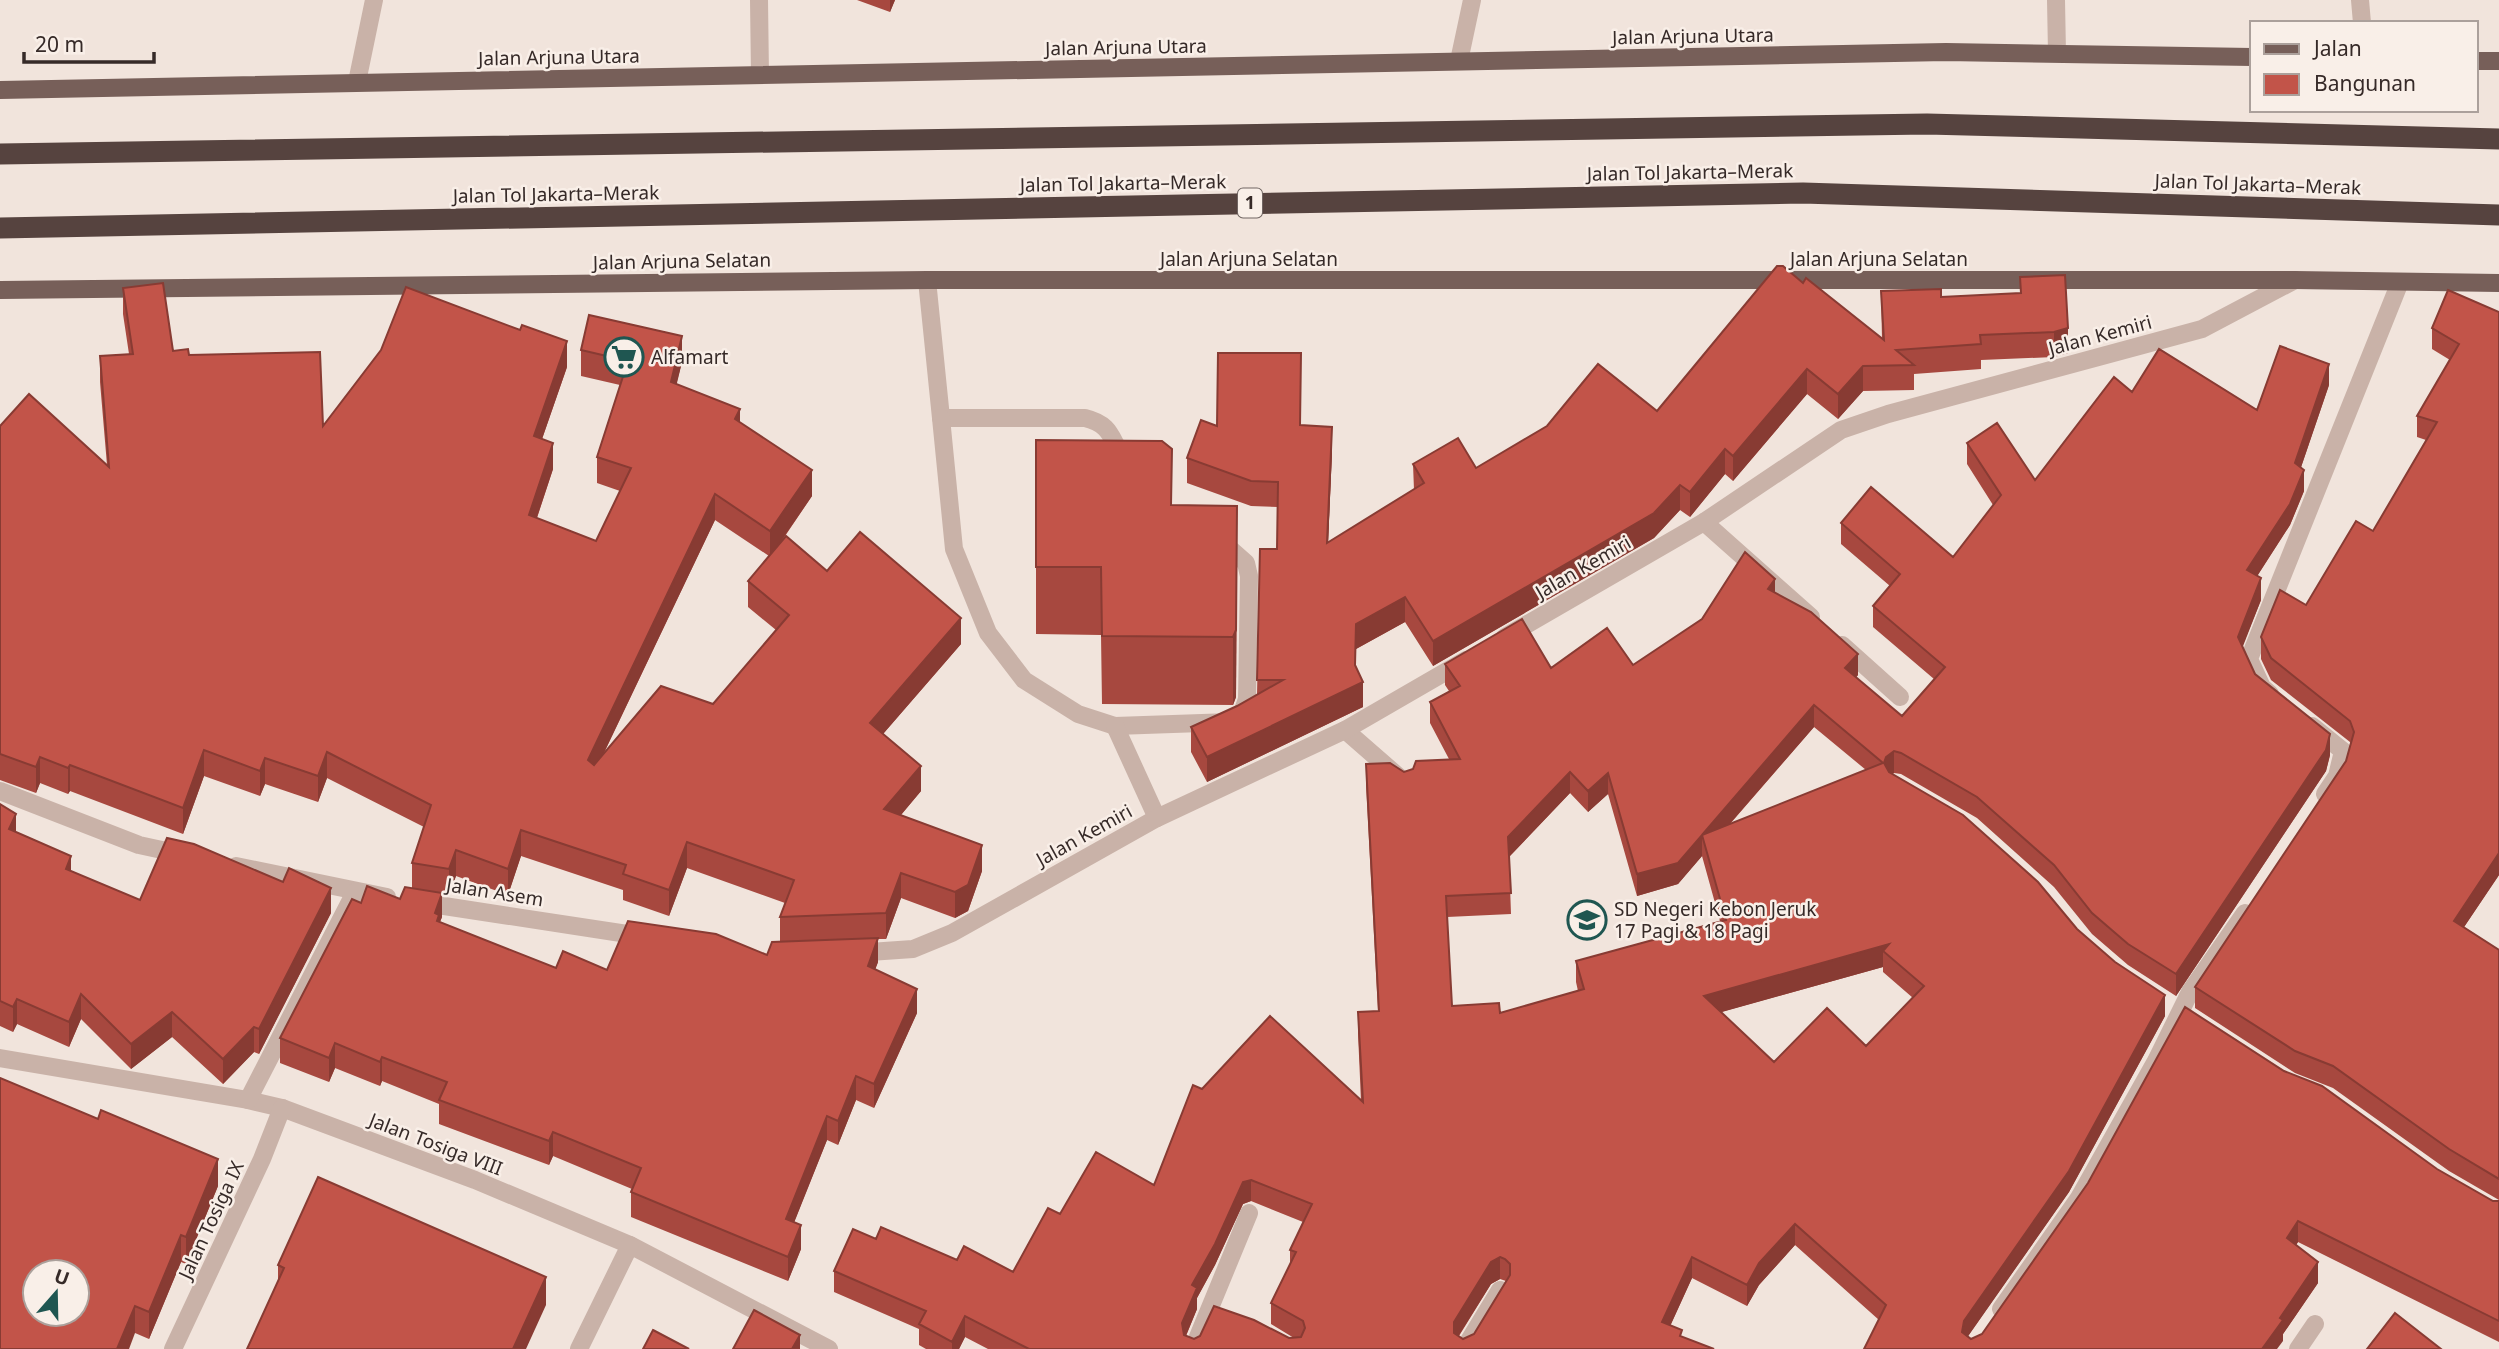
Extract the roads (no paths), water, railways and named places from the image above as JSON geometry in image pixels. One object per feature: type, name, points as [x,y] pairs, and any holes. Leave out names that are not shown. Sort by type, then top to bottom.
[{"type":"highway","points":[[0,154],[1927,124],[2499,139]]},
{"type":"highway","name":"Jalan Tol Jakarta–Merak","points":[[0,228],[1803,193],[2499,215]]},
{"type":"main road","name":"Jalan Arjuna Utara","points":[[0,90],[1946,51],[2250,57]]},
{"type":"main road","points":[[2478,61],[2499,61]]},
{"type":"main road","name":"Jalan Arjuna Selatan","points":[[0,290],[927,279],[2295,280],[2499,283]]},
{"type":"street","points":[[357,82],[374,0]]},
{"type":"street","points":[[760,0],[760,75]]},
{"type":"street","points":[[1459,61],[1472,0]]},
{"type":"street","points":[[2056,0],[2057,53]]},
{"type":"street","points":[[2360,0],[2362,21]]},
{"type":"street","points":[[927,279],[954,549],[988,633],[1024,680],[1078,714],[1115,726],[1231,722],[1242,713],[1247,699],[1249,576],[1246,563],[1205,528]]},
{"type":"street","name":"Jalan Kemiri","points":[[836,954],[912,949],[952,933],[1157,818],[1345,730],[1704,522],[1840,430],[1888,414],[2202,329],[2295,280]]},
{"type":"street","points":[[2315,810],[2337,776],[2343,751],[2262,687],[2249,659],[2400,282]]},
{"type":"street","points":[[941,418],[1085,418],[1100,422],[1108,429],[1121,455],[1135,471]]},
{"type":"street","points":[[1704,522],[1899,696]]},
{"type":"street","points":[[1115,726],[1157,818]]},
{"type":"street","points":[[1345,730],[1405,782]]},
{"type":"street","name":"Jalan Asem","points":[[0,791],[139,845],[355,892],[671,940]]},
{"type":"street","points":[[248,1100],[355,892]]},
{"type":"street","points":[[1990,1326],[2035,1256],[2079,1198],[2156,1061],[2174,1006],[2254,900]]},
{"type":"street","points":[[2174,1006],[2202,1024]]},
{"type":"street","name":"Jalan Tosiga VIII","points":[[0,1058],[282,1108],[475,1180],[629,1245],[829,1349]]},
{"type":"street","name":"Jalan Tosiga IX","points":[[173,1349],[262,1159],[282,1108]]},
{"type":"street","points":[[1193,1349],[1215,1315],[1249,1213]]},
{"type":"street","points":[[579,1349],[629,1245]]},
{"type":"street","points":[[1464,1349],[1500,1290]]},
{"type":"street","points":[[2298,1349],[2315,1324]]},
{"type":"place","name":"Alfamart","points":[[624,357]]},
{"type":"place","name":"SD Negeri Kebon Jeruk 17 Pagi & 18 Pagi","points":[[1587,920]]}]
